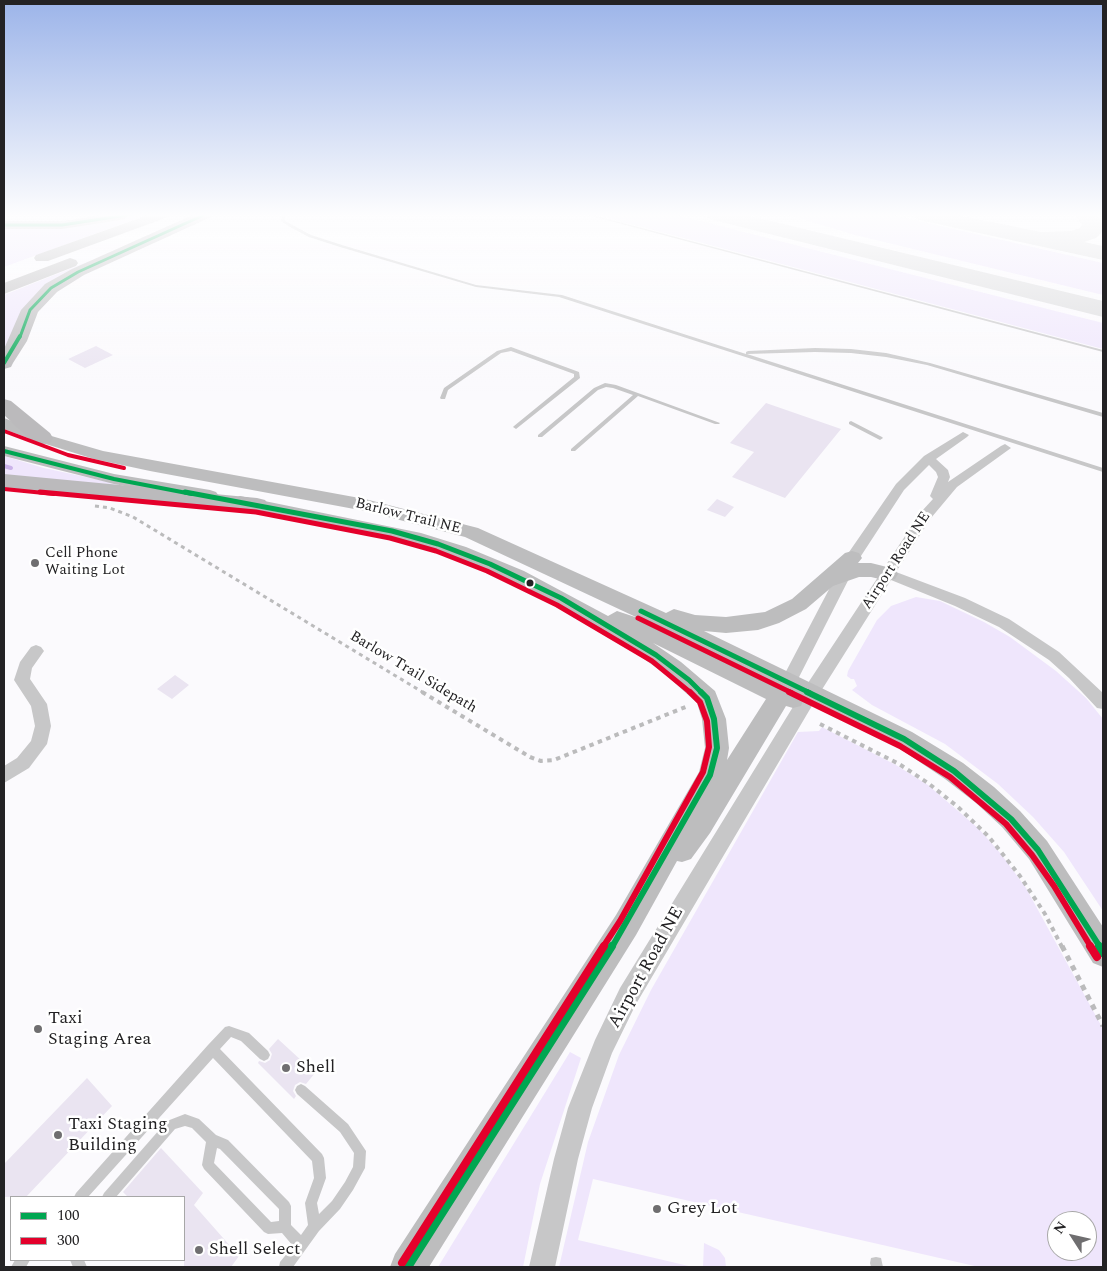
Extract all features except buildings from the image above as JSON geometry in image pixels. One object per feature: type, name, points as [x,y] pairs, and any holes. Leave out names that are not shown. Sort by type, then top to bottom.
[{"type":"highway","points":[[4,289],[44,273]]},
{"type":"highway","points":[[4,363],[18,341],[30,310],[51,288],[76,273]]},
{"type":"highway","points":[[4,405],[42,438]]},
{"type":"highway","points":[[4,480],[257,505]]},
{"type":"main road","name":"Barlow Trail NE","points":[[4,423],[71,448],[150,466],[365,505],[471,532],[595,589],[784,689]]},
{"type":"main road","name":"Barlow Trail NE","points":[[4,451],[114,478],[392,531],[438,544],[490,564],[561,598],[634,640],[684,676],[706,698],[714,719],[717,748],[710,775],[626,925]]},
{"type":"main road","points":[[595,589],[679,619],[695,623],[726,625],[758,622],[786,612],[849,565],[888,574]]},
{"type":"main road","points":[[561,598],[641,628],[784,689],[794,699],[810,694],[904,739],[954,771],[985,795],[1011,819],[1038,850],[1060,882],[1103,953]]},
{"type":"main road","points":[[408,1267],[626,925],[701,826],[784,689]]},
{"type":"street","points":[[784,689],[849,565],[900,487],[928,459],[963,435]]},
{"type":"street","name":"Airport Road NE","points":[[542,1267],[564,1168],[580,1108],[603,1048],[628,996],[657,944],[810,694],[926,515],[953,484],[999,452]]},
{"type":"street","points":[[926,515],[944,478],[942,470],[928,459]]},
{"type":"street","points":[[888,574],[960,602],[1004,623],[1054,656],[1075,674],[1103,703]]},
{"type":"street","points":[[4,775],[24,763],[39,744],[43,726],[39,704],[22,680],[24,666],[36,651]]},
{"type":"lane","points":[[433,273],[476,286],[560,296],[1103,470]]},
{"type":"lane","points":[[810,273],[1103,351]]},
{"type":"lane","points":[[443,398],[446,389],[499,352],[511,349],[577,373],[577,378],[516,427]]},
{"type":"lane","points":[[743,354],[815,350],[851,351],[886,355],[928,364],[1103,415]]},
{"type":"lane","points":[[540,436],[596,389],[606,385],[614,386],[717,423]]},
{"type":"lane","points":[[573,450],[637,394]]},
{"type":"lane","points":[[851,423],[880,438]]},
{"type":"lane","points":[[81,1196],[229,1031],[245,1037],[264,1055]]},
{"type":"lane","points":[[212,1049],[318,1158],[320,1178],[311,1203],[315,1227]]},
{"type":"lane","points":[[285,1267],[315,1227],[336,1205],[359,1168],[360,1151],[344,1128],[301,1090]]},
{"type":"lane","points":[[109,1196],[171,1125],[185,1120],[195,1123],[212,1140],[224,1144],[285,1206],[284,1228],[301,1246]]},
{"type":"lane","points":[[212,1140],[208,1165],[268,1228],[284,1228]]},
{"type":"path","name":"Barlow Trail Sidepath","points":[[133,517],[530,757],[541,761],[554,760],[696,703]]},
{"type":"path","points":[[820,724],[899,764],[928,783],[958,807],[988,837],[1020,876],[1045,914],[1103,1026]]},
{"type":"shaded area","points":[[59,273],[69,273],[51,284],[4,355],[4,295]]},
{"type":"shaded area","points":[[817,273],[907,273],[1103,323],[1103,349]]},
{"type":"shaded area","points":[[1013,273],[1103,273],[1103,295]]},
{"type":"shaded area","points":[[4,456],[44,468],[118,484],[117,486],[4,476]]},
{"type":"shaded area","points":[[916,597],[940,601],[1010,637],[1056,671],[1086,698],[1103,719],[1103,911],[1064,852],[1033,817],[998,784],[945,744],[872,705],[852,690],[857,686],[854,679],[847,676],[848,671],[877,620],[891,606]]},
{"type":"shaded area","points":[[822,727],[896,765],[928,785],[979,829],[1001,854],[1026,888],[1103,1029],[1103,1267],[979,1267],[593,1179],[578,1240],[693,1267],[559,1267],[588,1142],[619,1055],[651,990],[798,732],[819,731]]},
{"type":"shaded area","points":[[570,1052],[581,1058],[540,1184],[523,1267],[438,1267]]},
{"type":"shaded area","points":[[704,1243],[719,1250],[725,1258],[726,1267],[703,1267]]},
{"type":"waterway","points":[[4,466],[11,468]]},
{"type":"taxiway","points":[[958,273],[1103,309]]},
{"type":"transit line","name":"100","points":[[4,363],[18,341],[30,310],[51,288],[76,273]]},
{"type":"transit line","name":"300","points":[[4,431],[68,455],[124,468]]},
{"type":"transit line","name":"100","points":[[4,451],[114,479],[392,531],[438,544],[490,564],[561,598],[656,655],[689,680],[707,698],[714,719],[717,748],[710,775],[702,792],[626,925],[408,1267]]},
{"type":"transit line","name":"300","points":[[4,489],[256,512],[390,538],[436,551],[487,571],[557,605],[652,661],[684,686],[700,702],[707,721],[709,747],[703,772],[695,789],[620,921],[402,1263]]},
{"type":"transit line","name":"100","points":[[641,611],[904,739],[954,771],[1011,819],[1038,850],[1060,882],[1103,953]]},
{"type":"transit line","name":"300","points":[[638,618],[900,746],[950,777],[1006,824],[1032,855],[1054,886],[1097,957]]},
{"type":"place","name":"Cell Phone Waiting Lot","points":[[35,563]]},
{"type":"place","name":"Taxi Staging Area","points":[[38,1029]]},
{"type":"place","name":"Shell","points":[[286,1068]]},
{"type":"place","name":"Taxi Staging Building","points":[[58,1135]]},
{"type":"place","name":"Grey Lot","points":[[657,1209]]},
{"type":"place","name":"Shell Select","points":[[199,1250]]}]
